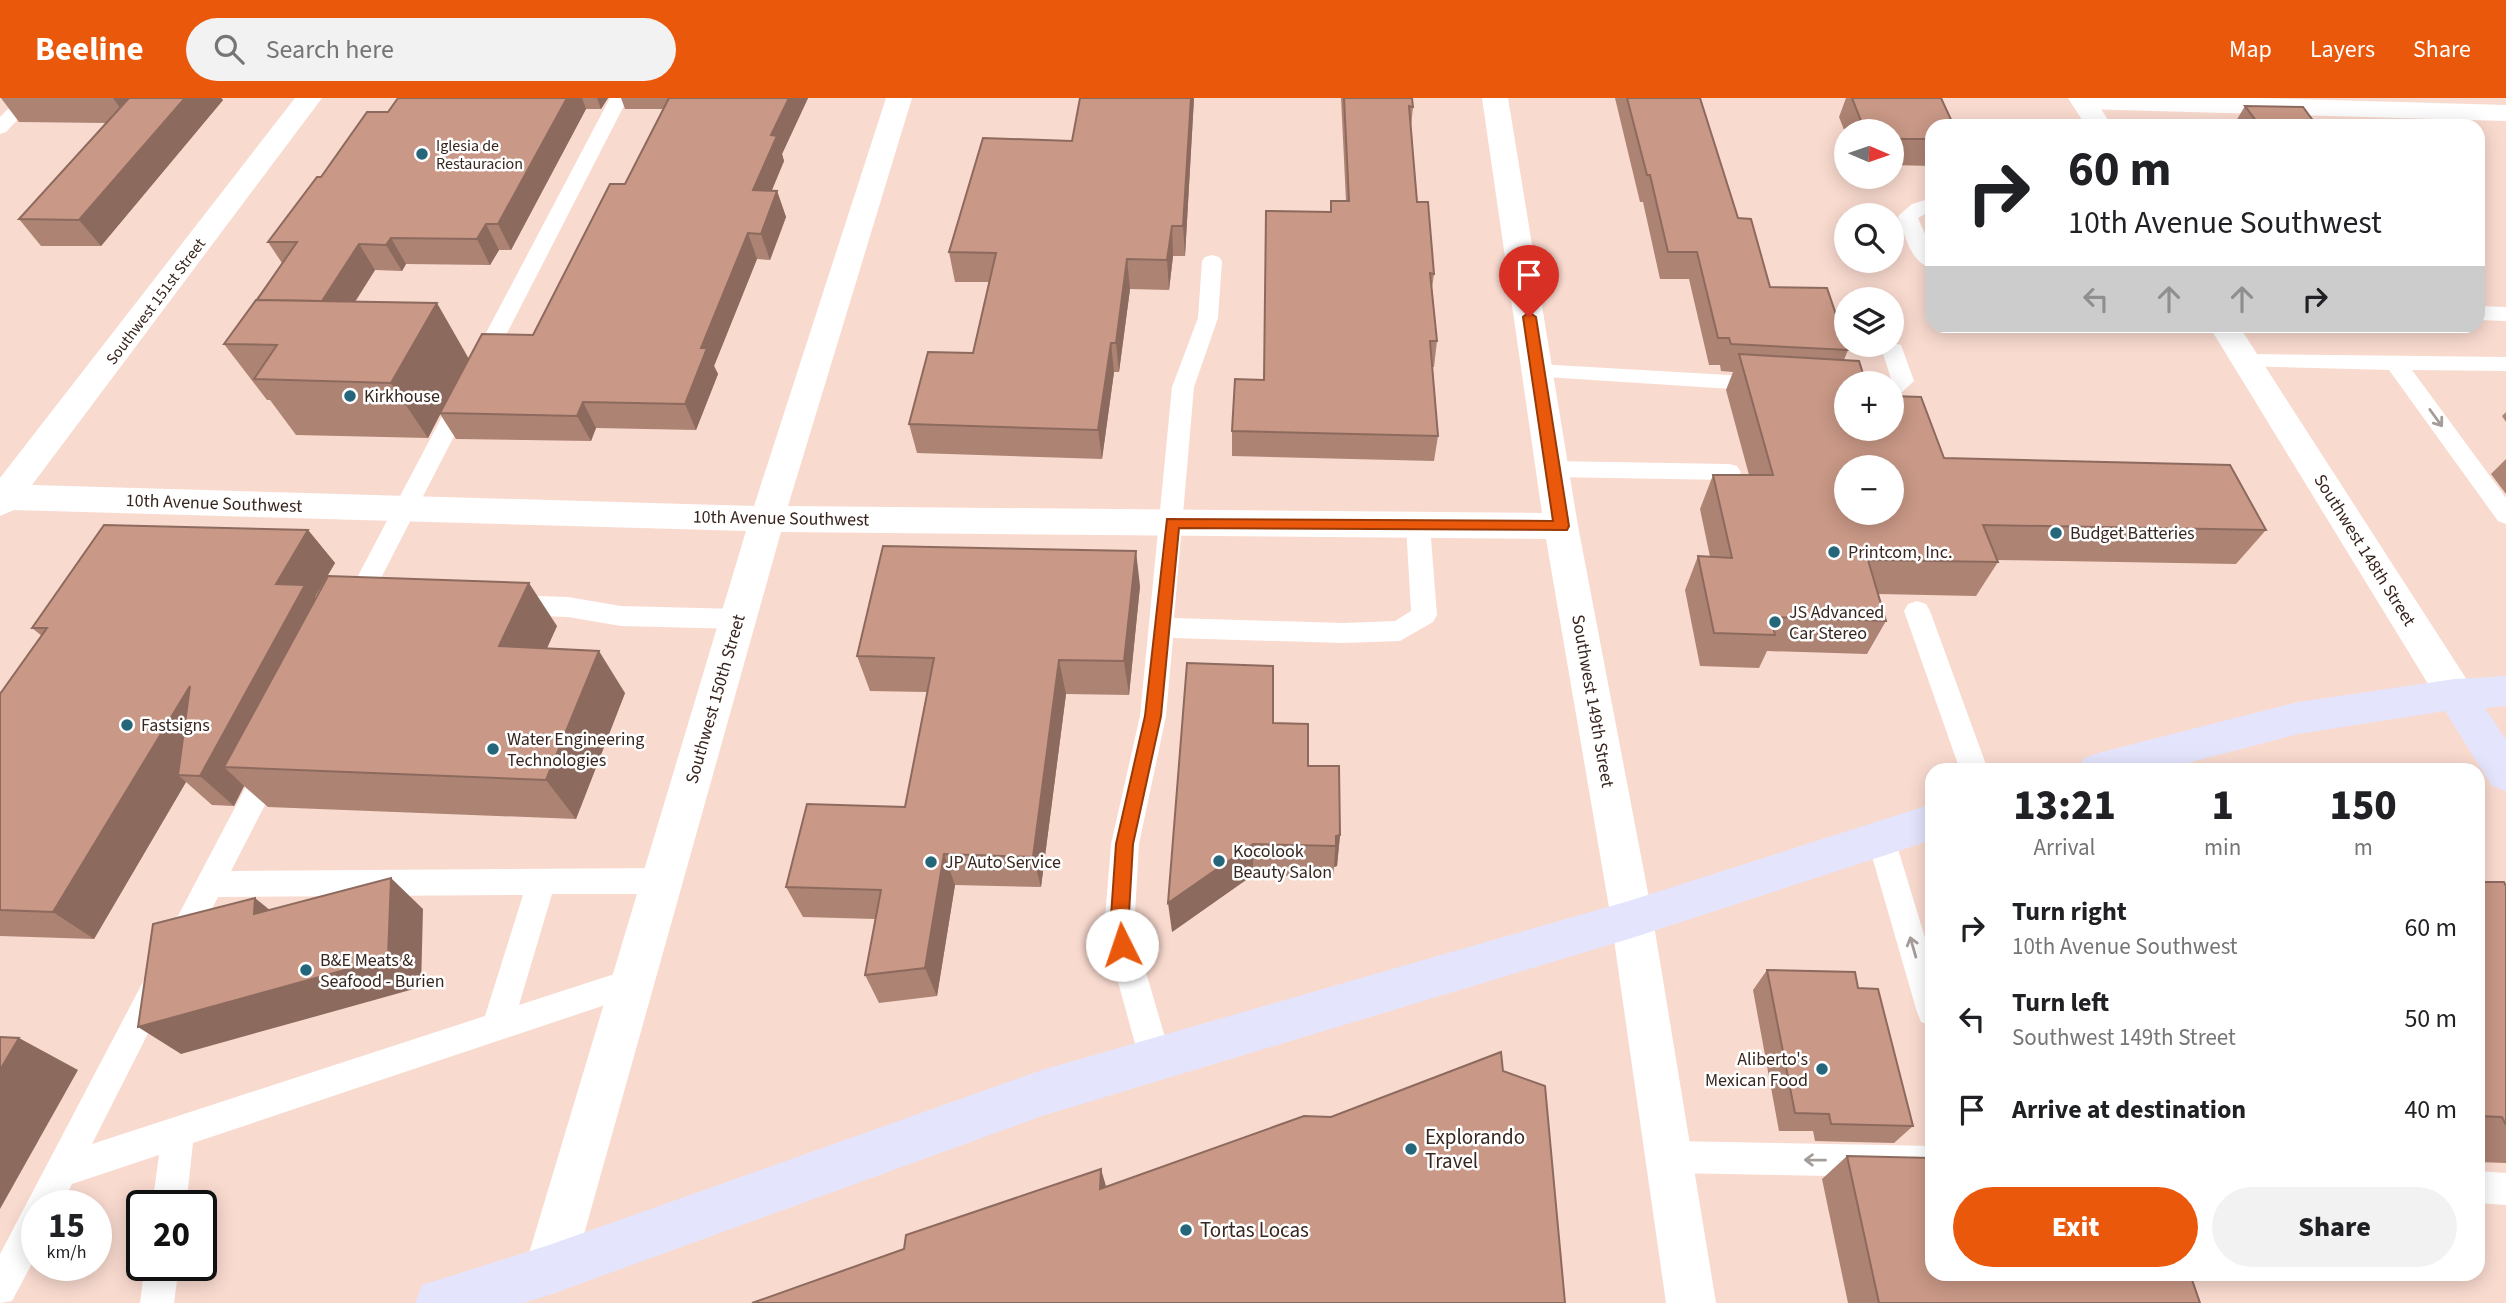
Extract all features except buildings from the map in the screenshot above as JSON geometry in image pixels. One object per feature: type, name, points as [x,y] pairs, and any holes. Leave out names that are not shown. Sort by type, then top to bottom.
[{"type":"main road","points":[[2125,763],[2298,718],[2455,694],[2506,691]]},
{"type":"main road","name":"Southwest 148th Street","points":[[2455,694],[2506,774]]},
{"type":"main road","points":[[440,1303],[544,1286],[1042,1093],[1632,919],[1925,824]]},
{"type":"street","name":"Southwest 151st Street","points":[[2,499],[309,98]]},
{"type":"street","name":"Southwest 150th Street","points":[[544,1286],[767,519],[899,98]]},
{"type":"street","name":"Southwest 149th Street","points":[[1495,98],[1562,526],[1632,919],[1691,1303]]},
{"type":"street","points":[[2082,99],[2506,113]]},
{"type":"street","points":[[2082,99],[2095,119]]},
{"type":"street","name":"Southwest 148th Street","points":[[2228,333],[2455,694]]},
{"type":"street","name":"10th Avenue Southwest","points":[[2,499],[767,519],[1562,526]]},
{"type":"lane","points":[[0,128],[29,98]]},
{"type":"lane","points":[[344,625],[618,98]]},
{"type":"lane","points":[[1925,206],[1908,216],[1925,254]]},
{"type":"lane","points":[[1155,1058],[1119,931],[1125,844],[1153,716],[1183,387],[1208,318],[1212,261]]},
{"type":"lane","points":[[2485,313],[2506,314]]},
{"type":"lane","points":[[2246,361],[2506,364]]},
{"type":"lane","points":[[2395,363],[2506,515]]},
{"type":"lane","points":[[1538,371],[1780,385]]},
{"type":"lane","points":[[1553,469],[1729,471]]},
{"type":"lane","points":[[1163,628],[1344,633],[1400,631],[1424,615],[1418,525]]},
{"type":"lane","points":[[357,601],[383,601]]},
{"type":"lane","points":[[489,604],[568,607],[621,616],[739,619]]},
{"type":"lane","points":[[1917,611],[1971,763]]},
{"type":"lane","points":[[51,1190],[281,748]]},
{"type":"lane","points":[[1881,839],[1925,988]]},
{"type":"lane","points":[[497,1027],[542,881]]},
{"type":"lane","points":[[211,884],[662,881]]},
{"type":"lane","points":[[61,1171],[633,982]]},
{"type":"lane","points":[[171,1190],[178,1134]]},
{"type":"lane","points":[[1669,1157],[1925,1162]]},
{"type":"lane","points":[[2485,1188],[2506,1189]]},
{"type":"lane","points":[[0,1289],[21,1249]]},
{"type":"lane","points":[[157,1303],[160,1281]]},
{"type":"place","name":"Iglesia de Restauracion","points":[[422,154]]},
{"type":"place","name":"Kirkhouse","points":[[350,396]]},
{"type":"place","name":"Budget Batteries","points":[[2056,533]]},
{"type":"place","name":"Printcom, Inc.","points":[[1834,552]]},
{"type":"place","name":"JS Advanced Car Stereo","points":[[1775,622]]},
{"type":"place","name":"Fastsigns","points":[[127,725]]},
{"type":"place","name":"Water Engineering Technologies","points":[[493,749]]},
{"type":"place","name":"Kocolook Beauty Salon","points":[[1219,861]]},
{"type":"place","name":"JP Auto Service","points":[[931,862]]},
{"type":"place","name":"B&E Meats & Seafood - Burien","points":[[306,970]]},
{"type":"place","name":"Aliberto's Mexican Food","points":[[1822,1069]]},
{"type":"place","name":"Explorando Travel","points":[[1411,1149]]},
{"type":"place","name":"Tortas Locas","points":[[1186,1230]]},
{"type":"route","points":[[1122,945],[1119,931],[1125,844],[1153,716],[1172,523],[1562,526],[1529,317]]}]
